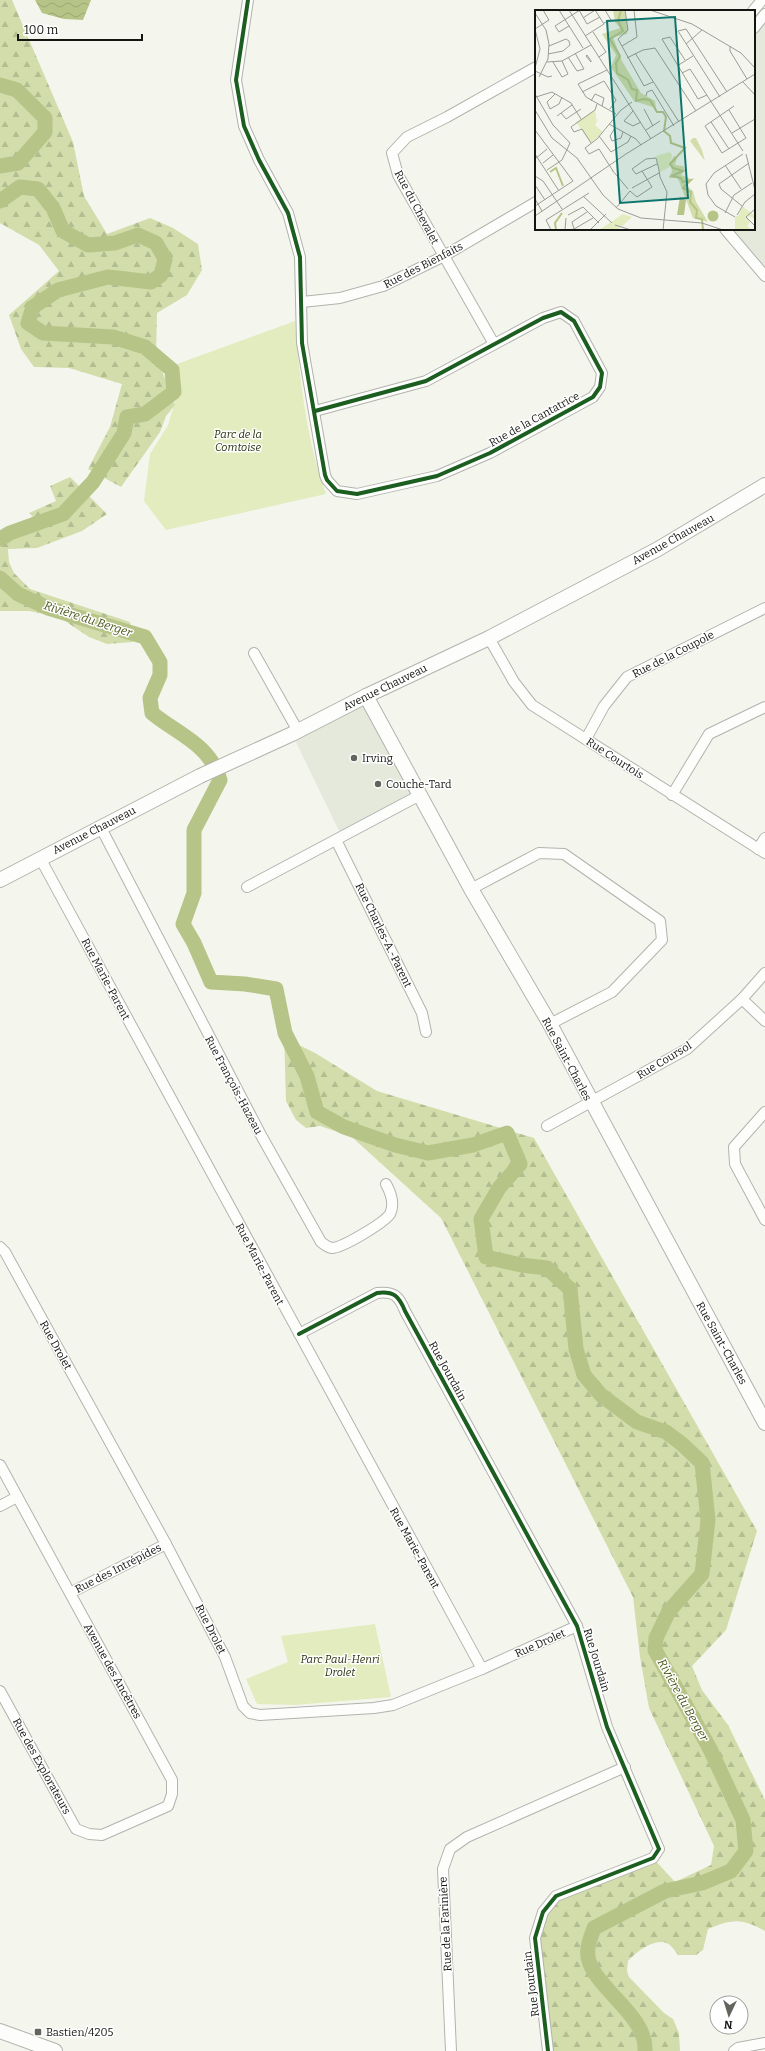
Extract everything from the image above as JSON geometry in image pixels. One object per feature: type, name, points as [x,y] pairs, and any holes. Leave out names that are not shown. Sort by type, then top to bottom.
[{"type":"main road","name":"Avenue Chauveau","points":[[0,880],[100,826],[200,776],[298,731],[366,696],[489,638],[658,549],[764,487]]},
{"type":"main road","name":"Rue Saint-Charles","points":[[366,696],[472,890],[550,1024],[590,1102],[765,1423]]},
{"type":"main road","points":[[0,2031],[55,2051]]},
{"type":"street","points":[[248,0],[236,80],[244,126],[259,160],[288,213],[300,257],[302,343],[314,411]]},
{"type":"street","points":[[754,10],[762,0]]},
{"type":"street","points":[[755,27],[765,14]]},
{"type":"street","name":"Rue du Chevalet","points":[[494,344],[398,175],[392,153],[407,137],[448,117],[535,68]]},
{"type":"street","name":"Rue des Bienfaits","points":[[302,302],[340,298],[383,286],[444,256],[535,203]]},
{"type":"street","points":[[726,230],[765,276]]},
{"type":"street","name":"Rue de la Cantatrice","points":[[561,312],[574,320],[602,373],[600,387],[593,397],[490,454],[437,476],[357,494],[337,491],[327,480],[314,411],[426,380],[543,318],[561,312]]},
{"type":"street","name":"Rue de la Coupole","points":[[586,739],[604,706],[627,677],[765,608]]},
{"type":"street","name":"Rue Courtois","points":[[489,638],[514,682],[532,705],[762,851]]},
{"type":"street","points":[[254,653],[298,731]]},
{"type":"street","points":[[672,794],[709,734],[765,707]]},
{"type":"street","points":[[247,887],[420,795]]},
{"type":"street","name":"Rue François-Hazeau","points":[[100,826],[262,1137],[321,1242],[326,1246],[333,1248],[341,1246],[380,1223],[390,1214],[392,1206],[392,1197],[386,1184]]},
{"type":"street","points":[[762,851],[765,838]]},
{"type":"street","name":"Rue Charles-A.-Parent","points":[[336,840],[422,1013],[426,1032]]},
{"type":"street","points":[[472,890],[539,853],[564,854],[660,921],[662,940],[612,992],[550,1024]]},
{"type":"street","name":"Rue Marie-Parent","points":[[40,858],[298,1334],[482,1669]]},
{"type":"street","name":"Rue Coursol","points":[[547,1126],[687,1049],[742,999],[765,973]]},
{"type":"street","points":[[742,999],[765,1021]]},
{"type":"street","points":[[765,1112],[734,1147],[735,1164],[765,1220]]},
{"type":"street","name":"Rue Drolet","points":[[0,1247],[5,1252],[166,1544],[225,1657],[243,1706],[250,1713],[260,1714],[374,1708],[393,1705],[482,1669],[577,1626]]},
{"type":"street","name":"Rue Jourdain","points":[[298,1334],[377,1293],[387,1292],[395,1294],[401,1300],[405,1311],[577,1626],[607,1727],[659,1849],[652,1858],[556,1896],[543,1912],[535,1938],[548,2051]]},
{"type":"street","name":"Avenue des Ancêtres","points":[[0,1465],[172,1780],[172,1794],[168,1806],[102,1835],[89,1834]]},
{"type":"street","points":[[0,1506],[17,1497]]},
{"type":"street","name":"Rue des Intrépides","points":[[70,1593],[166,1544]]},
{"type":"street","name":"Rue des Explorateurs","points":[[0,1691],[76,1829],[89,1834]]},
{"type":"street","name":"Rue de la Farinière","points":[[452,2051],[443,1869],[450,1848],[467,1837],[625,1767]]},
{"type":"street","points":[[734,2051],[738,2048],[765,2043]]},
{"type":"shaded area","points":[[765,14],[765,276],[726,230],[755,230],[755,27]]},
{"type":"shaded area","points":[[366,696],[420,795],[342,837],[292,734]]},
{"type":"green space","points":[[0,0],[12,0],[73,142],[84,196],[107,234],[150,218],[173,228],[198,244],[202,270],[187,295],[157,313],[156,355],[175,405],[166,416],[160,432],[121,487],[88,469],[110,427],[122,384],[69,368],[34,367],[21,349],[9,315],[59,271],[39,245],[0,223]]},
{"type":"green space","name":"Parc de la Comtoise","points":[[295,321],[305,409],[313,452],[326,494],[166,530],[144,501],[150,454],[168,425],[179,388],[177,364]]},
{"type":"green space","points":[[70,477],[107,514],[82,531],[37,548],[8,549],[9,562],[14,573],[30,589],[130,622],[133,642],[107,644],[89,637],[59,617],[29,611],[0,611],[0,532],[33,517],[29,513],[56,501],[50,486]]},
{"type":"green space","points":[[284,1034],[295,1043],[315,1053],[377,1091],[534,1138],[757,1531],[726,1630],[692,1666],[702,1690],[728,1725],[765,1800],[765,1931],[743,1922],[737,1921],[724,1923],[708,1929],[703,1950],[696,1955],[678,1955],[670,1945],[665,1942],[659,1942],[653,1943],[641,1949],[628,1961],[627,1971],[629,1977],[664,2013],[673,2019],[679,2033],[680,2051],[548,2051],[535,1938],[556,1896],[653,1858],[675,1882],[711,1865],[714,1846],[649,1708],[640,1657],[633,1597],[441,1218],[352,1137],[320,1126],[306,1128],[296,1120],[286,1101]]},
{"type":"green space","name":"Parc Paul-Henri Drolet","points":[[375,1624],[391,1697],[295,1705],[257,1704],[246,1679],[288,1662],[281,1636]]},
{"type":"water","points":[[35,0],[91,0],[83,20],[64,19],[42,13]]},
{"type":"waterway","name":"Rivière du Berger","points":[[0,85],[17,90],[45,118],[45,132],[18,163],[0,166]]},
{"type":"waterway","name":"Rivière du Berger","points":[[0,201],[20,187],[38,189],[53,208],[63,231],[88,245],[115,243],[138,235],[156,243],[165,259],[161,275],[151,282],[108,277],[58,290],[33,307],[28,323],[43,333],[113,337],[145,347],[172,370],[174,392],[145,414],[127,417],[124,433],[93,482],[63,514],[10,533],[0,539]]},
{"type":"waterway","name":"Rivière du Berger","points":[[0,578],[18,594],[48,608],[145,637],[160,662],[160,675],[150,698],[152,713],[201,749],[209,757],[220,780],[194,830],[194,893],[183,924],[194,943],[211,982],[245,984],[276,989],[285,1033],[307,1076],[317,1112],[344,1127],[395,1145],[428,1153],[473,1145],[507,1133],[520,1164],[499,1188],[481,1219],[486,1257],[521,1265],[547,1268],[570,1289],[576,1349],[584,1375],[601,1395],[637,1422],[666,1432],[682,1444],[702,1463],[708,1520],[702,1574],[669,1611],[656,1638],[655,1650],[710,1749],[743,1820],[746,1851],[731,1871],[702,1883],[665,1891],[594,1928],[588,1948],[589,1961],[595,1973],[604,1985],[637,2023],[643,2037],[645,2051]]},
{"type":"cycle path","points":[[248,0],[236,80],[244,126],[259,160],[288,213],[300,257],[302,343],[325,475],[327,480],[337,491],[357,494],[437,476],[490,453],[593,397],[600,387],[602,373],[574,321],[561,312],[543,318],[426,381],[315,411]]},
{"type":"cycle path","points":[[299,1334],[377,1293],[388,1293],[398,1298],[577,1626],[607,1727],[659,1849],[653,1858],[556,1896],[543,1912],[535,1938],[548,2051]]},
{"type":"place","name":"Irving","points":[[354,758]]},
{"type":"place","name":"Couche-Tard","points":[[378,784]]},
{"type":"place","name":"Bastien/4205","points":[[38,2032]]}]
